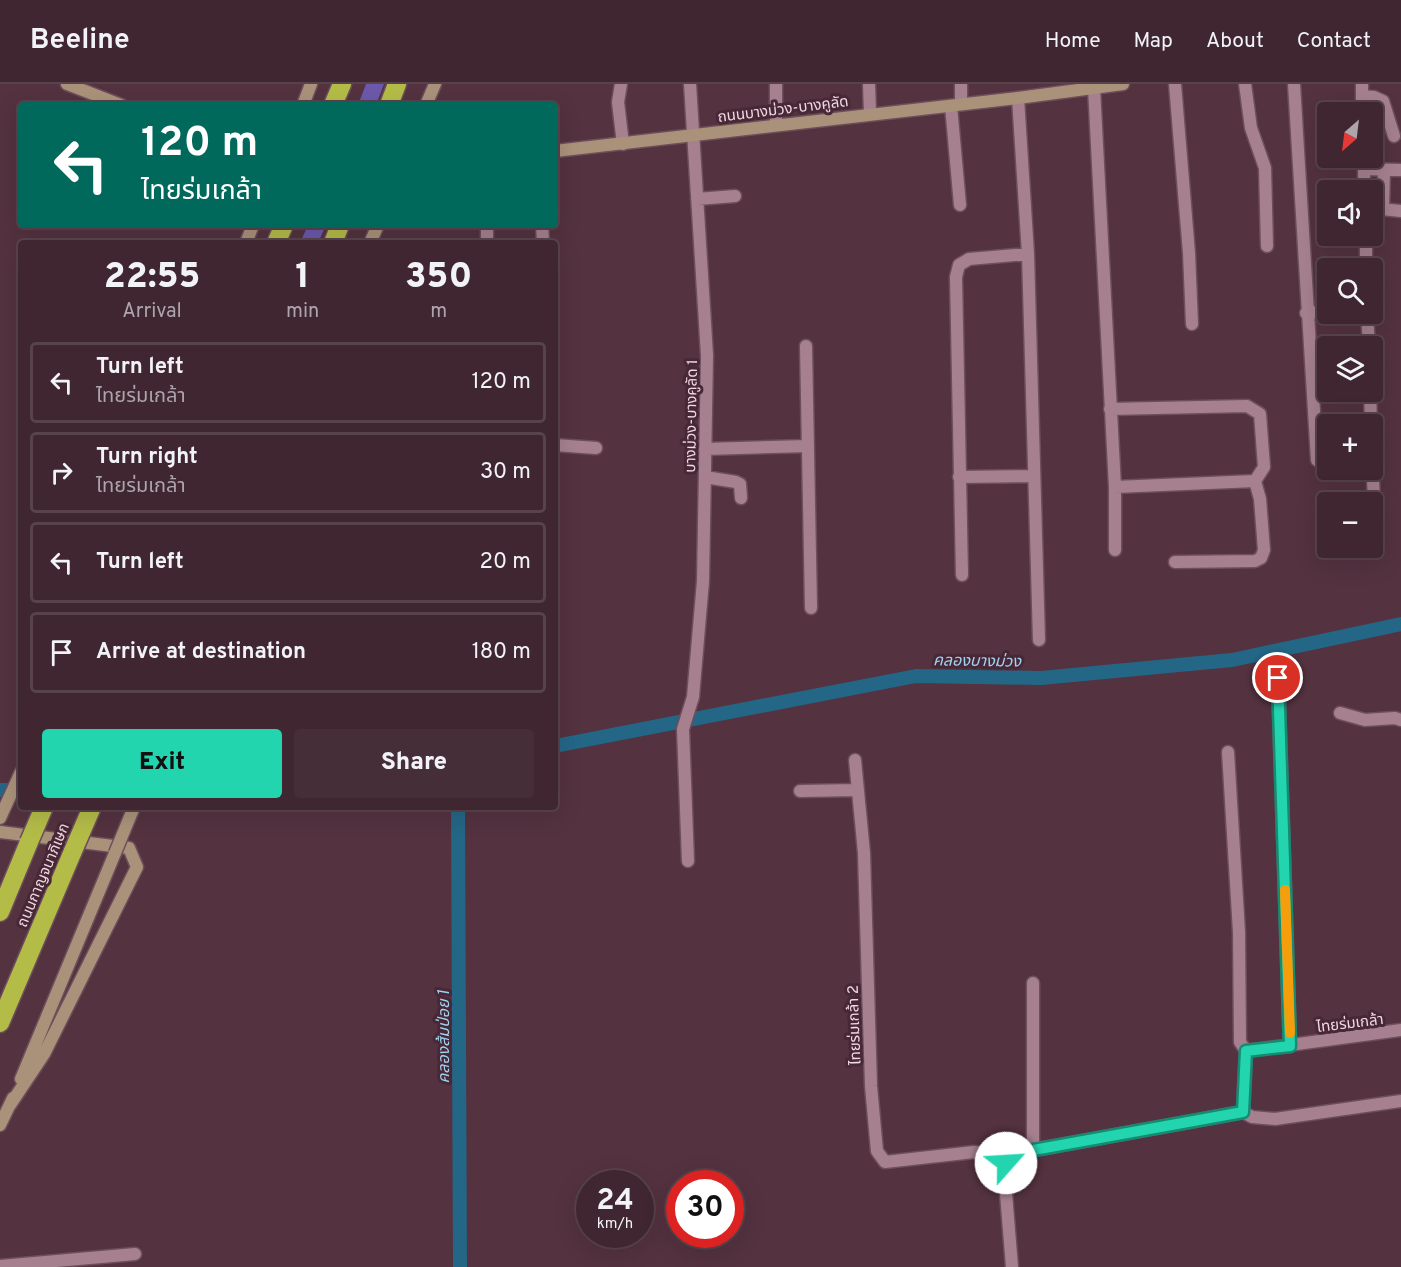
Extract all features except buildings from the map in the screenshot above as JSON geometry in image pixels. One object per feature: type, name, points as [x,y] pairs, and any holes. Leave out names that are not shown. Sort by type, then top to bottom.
[{"type":"highway","points":[[334,102],[342,84]]},
{"type":"highway","points":[[390,102],[397,84]]},
{"type":"highway","name":"ถนนกาญจนาภิเษก","points":[[0,912],[43,810]]},
{"type":"highway","name":"ถนนกาญจนาภิเษก","points":[[0,1023],[91,810]]},
{"type":"main road","points":[[67,84],[113,102]]},
{"type":"main road","points":[[304,102],[311,84]]},
{"type":"main road","points":[[427,102],[435,84]]},
{"type":"main road","name":"ถนนบางม่วง-บางคูลัด","points":[[558,151],[870,113],[1018,99],[1123,84]]},
{"type":"main road","points":[[0,818],[18,779]]},
{"type":"main road","points":[[0,1125],[133,810]]},
{"type":"main road","points":[[0,832],[129,848],[137,867],[44,1054],[10,1105]]},
{"type":"street","points":[[621,84],[618,102],[623,144]]},
{"type":"street","name":"บางม่วง-บางคูลัด 1","points":[[688,861],[683,729],[693,697],[703,580],[707,355],[690,84]]},
{"type":"street","points":[[776,84],[776,125]]},
{"type":"street","points":[[869,84],[870,113]]},
{"type":"street","points":[[960,205],[956,105],[961,84]]},
{"type":"street","points":[[1175,84],[1188,237],[1192,324]]},
{"type":"street","points":[[1245,84],[1251,128],[1264,168],[1267,246]]},
{"type":"street","points":[[1294,84],[1306,313],[1317,460]]},
{"type":"street","points":[[1094,88],[1115,488],[1116,550]]},
{"type":"street","points":[[1362,90],[1383,101],[1394,136]]},
{"type":"street","points":[[1018,99],[1028,254],[1039,640]]},
{"type":"street","points":[[1378,168],[1401,170]]},
{"type":"street","points":[[1382,180],[1384,170]]},
{"type":"street","points":[[697,199],[735,196]]},
{"type":"street","points":[[1383,209],[1401,211]]},
{"type":"street","points":[[962,575],[956,277],[959,265],[969,259],[1028,254]]},
{"type":"street","points":[[1306,313],[1317,312]]},
{"type":"street","points":[[806,346],[811,608]]},
{"type":"street","points":[[1110,409],[1247,406],[1254,408],[1260,414],[1264,467],[1255,481],[1260,499],[1264,550],[1261,558],[1255,561],[1175,562]]},
{"type":"street","points":[[558,445],[596,448]]},
{"type":"street","points":[[705,449],[808,446]]},
{"type":"street","points":[[959,477],[1034,476]]},
{"type":"street","points":[[705,477],[740,484],[741,498]]},
{"type":"street","points":[[1115,488],[1255,481]]},
{"type":"street","points":[[1278,678],[1290,1046]]},
{"type":"street","points":[[1340,713],[1365,720],[1395,718],[1401,720]]},
{"type":"street","points":[[1228,752],[1239,932],[1240,1042],[1246,1051],[1243,1112]]},
{"type":"street","name":"ไทยร่มเกล้า 2","points":[[855,760],[864,863],[871,1086],[877,1150],[885,1162],[974,1152],[990,1153],[1006,1163]]},
{"type":"street","points":[[800,791],[858,790]]},
{"type":"street","points":[[1033,983],[1033,1150]]},
{"type":"street","name":"ไทยร่มเกล้า","points":[[1246,1051],[1401,1030]]},
{"type":"street","points":[[1012,1267],[1007,1231],[1004,1169],[1006,1163],[1017,1153],[1243,1112],[1252,1117],[1275,1119],[1401,1101]]},
{"type":"street","points":[[0,1266],[135,1254]]},
{"type":"shaded area","points":[[366,84],[384,84],[377,102],[359,102]]},
{"type":"shaded area","points":[[307,228],[325,228],[319,240],[301,240]]},
{"type":"waterway","name":"คลองบางม่วง","points":[[558,745],[916,676],[1041,678],[1232,660],[1401,624]]},
{"type":"waterway","name":"คลองบางม่วง","points":[[0,790],[18,790]]},
{"type":"waterway","name":"คลองส้มป่อย 1","points":[[458,810],[460,1267]]},
{"type":"slow traffic","points":[[1285,890],[1290,1033]]},
{"type":"route","points":[[1006,1163],[1007,1159],[1017,1153],[1243,1112],[1246,1051],[1290,1046],[1278,678]]}]
